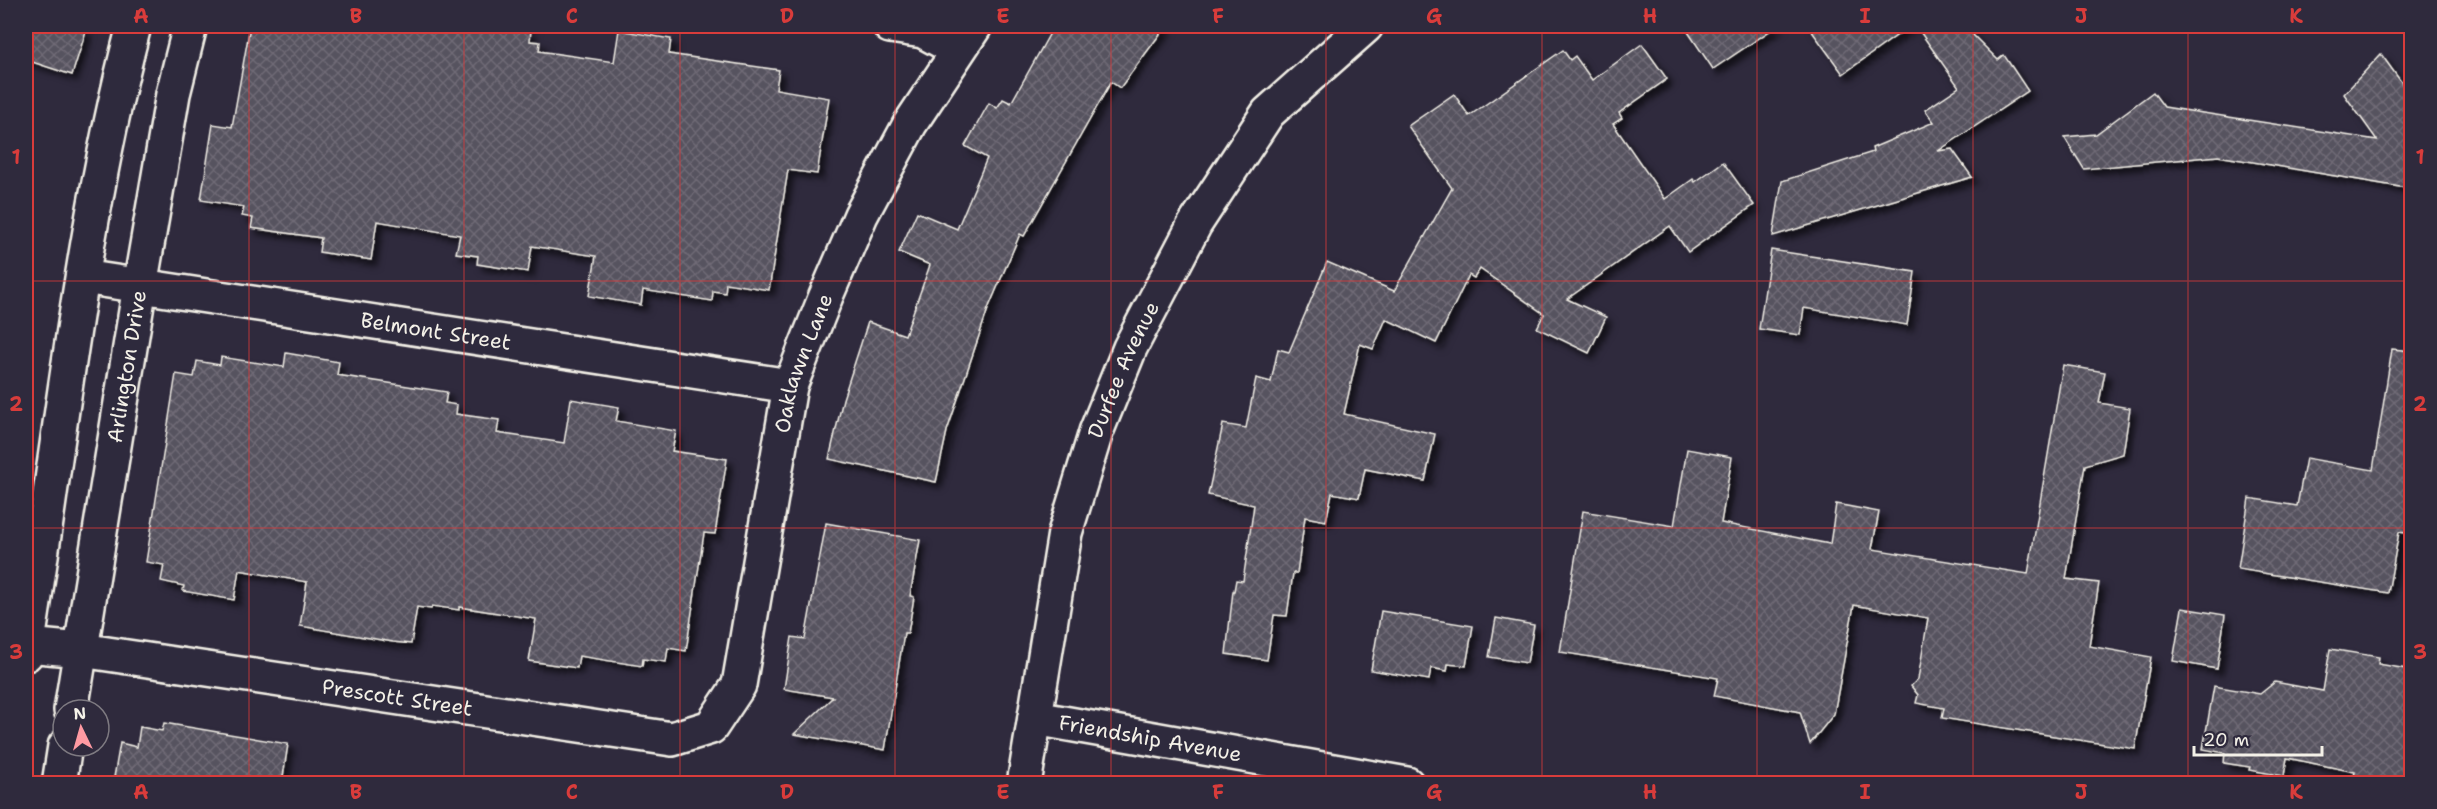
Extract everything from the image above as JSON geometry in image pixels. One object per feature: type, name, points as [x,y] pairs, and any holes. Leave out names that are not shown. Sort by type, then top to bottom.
[{"type":"street","points":[[26,649],[83,277],[118,87],[134,26]]},
{"type":"street","name":"Arlington Drive","points":[[73,698],[173,94],[190,26]]},
{"type":"street","points":[[890,26],[966,38]]},
{"type":"street","name":"Durfee Avenue","points":[[1024,783],[1065,533],[1096,432],[1130,348],[1195,224],[1268,113],[1365,26]]},
{"type":"street","name":"Oaklawn Lane","points":[[711,727],[740,685],[790,386],[861,216],[910,124],[966,38]]},
{"type":"street","name":"Belmont Street","points":[[83,277],[790,386]]},
{"type":"street","name":"Prescott Street","points":[[26,649],[81,651],[672,739],[711,727]]},
{"type":"street","name":"Friendship Avenue","points":[[1035,718],[1407,783]]},
{"type":"street","points":[[59,783],[63,758]]},
{"type":"building","points":[[26,26],[68,26],[86,31],[72,75],[26,60]]},
{"type":"building","points":[[250,26],[495,26],[531,30],[530,41],[540,42],[539,51],[614,62],[619,30],[671,39],[669,54],[779,70],[776,89],[829,98],[817,174],[788,170],[769,290],[726,283],[725,293],[713,291],[712,301],[643,290],[641,305],[589,296],[596,256],[532,246],[528,272],[477,264],[478,256],[456,253],[460,235],[377,221],[371,260],[319,252],[321,238],[251,228],[253,218],[242,216],[244,207],[201,200],[213,124],[232,127]]},
{"type":"building","points":[[1054,26],[1166,26],[1120,88],[1111,82],[1024,236],[1020,234],[988,309],[947,431],[936,482],[829,459],[843,399],[868,322],[905,335],[930,265],[899,252],[917,212],[957,229],[987,158],[965,146],[989,103],[997,108],[1003,99],[1011,103]]},
{"type":"building","points":[[1684,26],[1777,26],[1713,69]]},
{"type":"building","points":[[1808,26],[1910,26],[1843,74]]},
{"type":"building","points":[[1916,26],[1964,26],[1998,60],[2004,55],[2028,91],[1938,151],[1952,149],[1972,177],[1773,236],[1782,181],[1873,152],[1872,148],[1934,122],[1925,110],[1959,87]]},
{"type":"building","points":[[1642,44],[1667,79],[1619,113],[1622,118],[1613,124],[1665,199],[1693,179],[1695,182],[1723,162],[1754,205],[1688,252],[1670,226],[1567,299],[1606,317],[1589,353],[1537,328],[1544,314],[1480,269],[1474,278],[1469,275],[1436,343],[1386,319],[1373,349],[1360,344],[1344,414],[1435,434],[1425,481],[1365,469],[1359,498],[1332,493],[1326,521],[1305,517],[1297,573],[1293,573],[1287,616],[1274,615],[1267,660],[1226,654],[1233,591],[1236,580],[1243,581],[1254,505],[1208,495],[1223,424],[1246,428],[1256,378],[1271,382],[1278,349],[1289,352],[1327,262],[1394,291],[1452,188],[1408,126],[1454,94],[1469,116],[1563,50],[1570,60],[1575,56],[1592,80]]},
{"type":"building","points":[[2381,54],[2412,97],[2412,189],[2218,156],[2084,169],[2064,137],[2096,134],[2153,92],[2164,107],[2377,140],[2344,94]]},
{"type":"building","points":[[1771,250],[1915,272],[1907,325],[1804,308],[1800,335],[1759,329]]},
{"type":"building","points":[[2392,349],[2412,351],[2412,534],[2399,532],[2388,593],[2238,569],[2249,498],[2297,506],[2306,458],[2373,470]]},
{"type":"building","points":[[286,353],[339,362],[337,375],[447,392],[445,403],[457,405],[456,414],[499,420],[497,433],[564,443],[571,399],[619,407],[616,421],[676,431],[672,451],[727,459],[715,534],[704,533],[686,651],[668,648],[666,662],[643,659],[642,666],[579,656],[577,668],[529,661],[536,619],[459,607],[459,610],[432,606],[431,609],[417,607],[411,644],[300,626],[307,582],[239,570],[234,600],[183,591],[184,586],[161,581],[164,565],[146,562],[176,374],[194,377],[197,361],[220,365],[221,357],[284,367]]},
{"type":"building","points":[[2063,365],[2105,372],[2099,403],[2130,408],[2123,454],[2085,465],[2066,579],[2099,583],[2089,646],[2151,657],[2135,749],[1942,718],[1944,708],[1916,703],[1918,695],[1911,686],[1918,679],[1928,618],[1854,605],[1834,714],[1810,744],[1800,712],[1714,696],[1718,678],[1560,652],[1583,511],[1674,526],[1687,449],[1732,457],[1721,523],[1830,544],[1836,504],[1879,512],[1872,549],[2028,574]]},
{"type":"building","points":[[826,523],[920,540],[910,596],[914,597],[908,633],[904,633],[885,750],[794,734],[833,697],[784,689],[792,637],[805,639]]},
{"type":"building","points":[[2182,608],[2225,615],[2217,669],[2173,661]]},
{"type":"building","points":[[1381,611],[1473,626],[1466,666],[1448,664],[1447,671],[1431,668],[1429,680],[1371,670]]},
{"type":"building","points":[[1496,618],[1534,625],[1527,663],[1489,657]]},
{"type":"building","points":[[2330,649],[2379,657],[2378,664],[2412,670],[2412,783],[2353,783],[2355,772],[2287,758],[2284,776],[2224,763],[2225,753],[2203,749],[2214,686],[2260,694],[2275,682],[2323,691]]},
{"type":"building","points":[[164,723],[288,744],[282,783],[113,783],[120,743],[137,747],[140,727],[162,731]]}]
